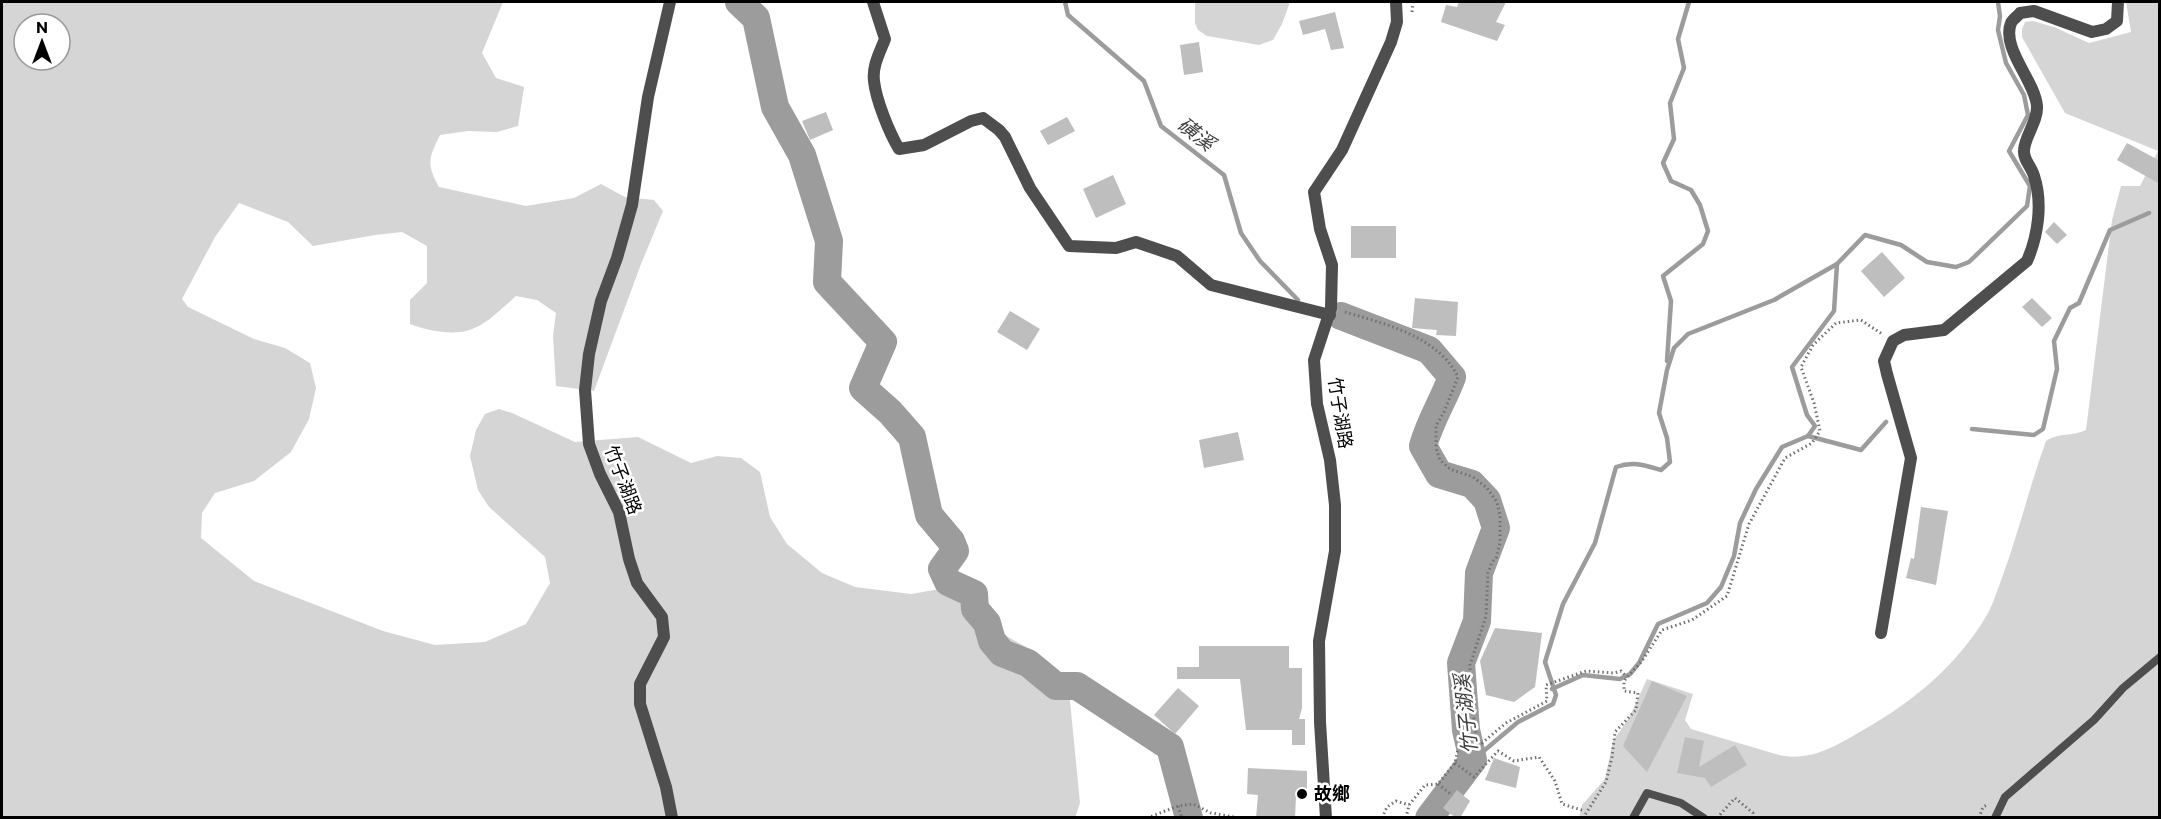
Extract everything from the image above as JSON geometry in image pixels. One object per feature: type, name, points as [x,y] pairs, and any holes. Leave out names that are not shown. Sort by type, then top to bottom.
[{"type":"street","name":"竹子湖路","points":[[670,2],[648,97],[632,206],[617,258],[601,301],[589,354],[585,390],[589,444],[600,474],[619,512],[629,559],[637,583],[662,617],[664,637],[640,684],[640,704],[666,787],[672,818]]},
{"type":"street","points":[[873,2],[885,39],[876,59],[873,80],[890,134],[898,149],[924,145],[971,121],[983,118],[1005,137],[1030,188],[1069,246],[1116,248],[1136,242],[1177,256],[1211,285],[1330,311]]},
{"type":"street","name":"竹子湖路","points":[[1326,818],[1320,722],[1319,641],[1335,551],[1335,505],[1330,460],[1317,404],[1314,360],[1330,311],[1332,265],[1320,228],[1314,192],[1342,150],[1390,42],[1397,22],[1396,2]]},
{"type":"street","points":[[1881,633],[1911,458],[1884,361],[1893,340],[1904,335],[1944,330],[2027,261],[2034,246],[2039,192],[2033,172],[2026,161],[2024,150],[2038,108],[2033,89],[2016,57],[2010,39],[2011,23],[2020,13],[2034,11],[2092,32],[2106,29],[2117,21],[2118,2]]},
{"type":"lane","points":[[1995,818],[2005,797],[2094,720],[2123,688],[2160,657]]},
{"type":"lane","points":[[1633,818],[1647,793],[1681,803],[1704,818]]},
{"type":"path","points":[[1330,311],[1382,323],[1430,344],[1453,367],[1458,377],[1436,426],[1436,448],[1440,460],[1450,469],[1473,477],[1487,488],[1497,502],[1500,516],[1500,543],[1496,558],[1488,573],[1486,616],[1470,665],[1470,694],[1477,740]]},
{"type":"path","points":[[1583,818],[1606,782],[1615,732],[1636,710],[1638,693],[1624,691],[1624,681],[1642,662],[1662,630],[1692,620],[1727,596],[1749,524],[1785,458],[1812,443],[1820,431],[1814,403],[1801,367],[1813,345],[1836,322],[1861,320],[1893,340]]},
{"type":"path","points":[[1438,784],[1455,763],[1459,744],[1477,740],[1482,743],[1506,723],[1547,701],[1546,685],[1586,670],[1614,673],[1621,671],[1628,677]]},
{"type":"path","points":[[1455,763],[1474,777],[1498,751],[1514,761],[1539,757],[1555,781],[1562,804],[1586,811]]},
{"type":"path","points":[[1406,818],[1409,805],[1425,785],[1438,784],[1452,795]]},
{"type":"path","points":[[1717,818],[1735,798],[1753,813],[1753,818]]},
{"type":"path","points":[[1382,818],[1387,807],[1396,801],[1409,805]]},
{"type":"path","points":[[1147,818],[1178,806],[1193,804],[1211,813],[1240,818]]},
{"type":"path","points":[[1178,806],[1182,818]]},
{"type":"shaded area","points":[[2,2],[503,2],[482,53],[496,78],[524,87],[518,126],[497,132],[468,131],[440,135],[430,161],[439,187],[526,206],[574,198],[601,184],[625,197],[654,200],[663,211],[594,391],[556,386],[553,335],[556,313],[537,300],[516,296],[486,321],[466,331],[445,332],[416,326],[410,324],[410,300],[427,283],[427,246],[402,232],[313,246],[288,222],[239,203],[215,237],[182,299],[188,307],[254,339],[285,348],[310,363],[316,388],[309,419],[291,452],[254,481],[215,493],[202,513],[201,538],[254,581],[383,631],[435,645],[485,642],[526,624],[550,583],[545,557],[489,507],[478,490],[470,456],[476,430],[485,414],[499,409],[512,413],[575,442],[638,437],[691,463],[717,456],[741,458],[760,472],[770,517],[787,544],[822,573],[855,587],[911,594],[940,589],[962,595],[1008,637],[1037,653],[1055,669],[1070,701],[1080,803],[1075,818],[2,818]]},
{"type":"shaded area","points":[[1195,2],[1290,2],[1273,40],[1259,45],[1207,36],[1198,30],[1195,23]]},
{"type":"shaded area","points":[[2126,2],[2159,2],[2159,817],[1579,818],[1582,805],[1605,779],[1613,741],[1629,718],[1647,679],[1693,694],[1685,720],[1691,729],[1779,755],[1801,756],[1833,747],[1900,707],[1949,665],[1976,632],[1996,595],[2046,441],[2056,436],[2086,430],[2112,220],[2121,186],[2140,186],[2158,151],[2065,113],[2022,37],[2022,29],[2025,22],[2033,21],[2054,27],[2089,43],[2131,32]]},
{"type":"building","points":[[1459,2],[1506,2],[1496,22],[1505,25],[1497,41],[1441,22],[1446,5],[1457,7]]},
{"type":"building","points":[[1335,12],[1344,48],[1331,50],[1325,29],[1303,35],[1299,21]]},
{"type":"building","points":[[1199,42],[1203,72],[1184,75],[1180,45]]},
{"type":"building","points":[[826,112],[833,130],[810,140],[802,121]]},
{"type":"building","points":[[1067,117],[1075,131],[1048,145],[1040,131]]},
{"type":"building","points":[[2127,143],[2160,161],[2160,184],[2117,160]]},
{"type":"building","points":[[1113,175],[1126,204],[1096,218],[1083,189]]},
{"type":"building","points":[[2054,222],[2067,235],[2057,244],[2045,232]]},
{"type":"building","points":[[1351,226],[1396,226],[1396,258],[1351,258]]},
{"type":"building","points":[[1882,252],[1905,278],[1884,297],[1861,271]]},
{"type":"building","points":[[1415,298],[1458,302],[1456,336],[1436,335],[1437,330],[1412,328]]},
{"type":"building","points":[[2032,298],[2052,318],[2042,327],[2022,307]]},
{"type":"building","points":[[1010,311],[1040,329],[1027,350],[997,332]]},
{"type":"building","points":[[1238,432],[1244,460],[1204,468],[1199,440]]},
{"type":"building","points":[[1921,507],[1948,511],[1936,585],[1906,578],[1911,558],[1914,559]]},
{"type":"building","points":[[1495,628],[1542,633],[1535,687],[1514,702],[1486,695],[1480,661]]},
{"type":"building","points":[[1199,646],[1289,646],[1289,668],[1302,668],[1302,708],[1299,719],[1305,719],[1305,745],[1292,745],[1292,730],[1246,730],[1240,679],[1177,679],[1177,667],[1199,667]]},
{"type":"building","points":[[1652,681],[1687,696],[1647,772],[1623,746]]},
{"type":"building","points":[[1178,688],[1199,706],[1175,734],[1154,715]]},
{"type":"building","points":[[1685,737],[1704,741],[1699,767],[1735,745],[1747,765],[1711,787],[1705,778],[1677,773]]},
{"type":"building","points":[[1494,758],[1520,767],[1516,788],[1485,780]]},
{"type":"building","points":[[1248,768],[1307,771],[1307,797],[1296,797],[1295,818],[1256,818],[1258,795],[1247,794]]},
{"type":"building","points":[[1457,790],[1470,801],[1460,818],[1456,818],[1443,808]]},
{"type":"waterway","points":[[739,2],[756,18],[775,107],[802,155],[829,241],[827,282],[883,342],[863,388],[890,412],[912,437],[929,515],[951,541],[955,551],[942,569],[948,582],[974,594],[975,609],[987,623],[992,641],[1002,653],[1028,663],[1056,686],[1077,686],[1170,747],[1189,818]]},
{"type":"waterway","name":"磺溪","points":[[1065,2],[1068,15],[1144,81],[1161,126],[1224,175],[1241,233],[1260,261],[1298,300]]},
{"type":"waterway","points":[[1667,361],[1671,301],[1663,276],[1703,244],[1708,231],[1700,205],[1691,190],[1671,181],[1663,163],[1674,139],[1670,103],[1684,68],[1678,39],[1689,2]]},
{"type":"waterway","points":[[1473,760],[1518,722],[1553,704],[1556,695],[1545,662],[1563,604],[1595,543],[1616,467],[1633,464],[1661,470],[1670,462],[1667,438],[1659,413],[1667,370],[1674,348],[1688,334],[1774,300],[1837,264],[1865,235],[1901,245],[1927,262],[1956,267],[1969,262],[2027,206],[2030,186],[2009,151],[2028,115],[2024,95],[2006,63],[1998,30],[2000,16],[1998,2]]},
{"type":"waterway","points":[[1972,429],[2034,435],[2043,429],[2057,369],[2054,341],[2070,308],[2079,303],[2110,230],[2149,213]]},
{"type":"waterway","points":[[1808,436],[1815,426],[1807,415],[1792,367],[1834,311],[1837,264]]},
{"type":"waterway","name":"竹子湖溪","points":[[1341,316],[1429,350],[1452,377],[1423,446],[1439,474],[1472,484],[1487,500],[1496,528],[1479,573],[1477,621],[1461,663],[1466,730],[1473,760],[1429,818]]},
{"type":"waterway","points":[[1552,689],[1583,675],[1620,679],[1630,674],[1639,663],[1658,624],[1707,603],[1721,587],[1734,556],[1740,523],[1756,489],[1782,447],[1808,436],[1861,450],[1886,422]]},
{"type":"place","name":"故鄉","points":[[1302,794]]}]
